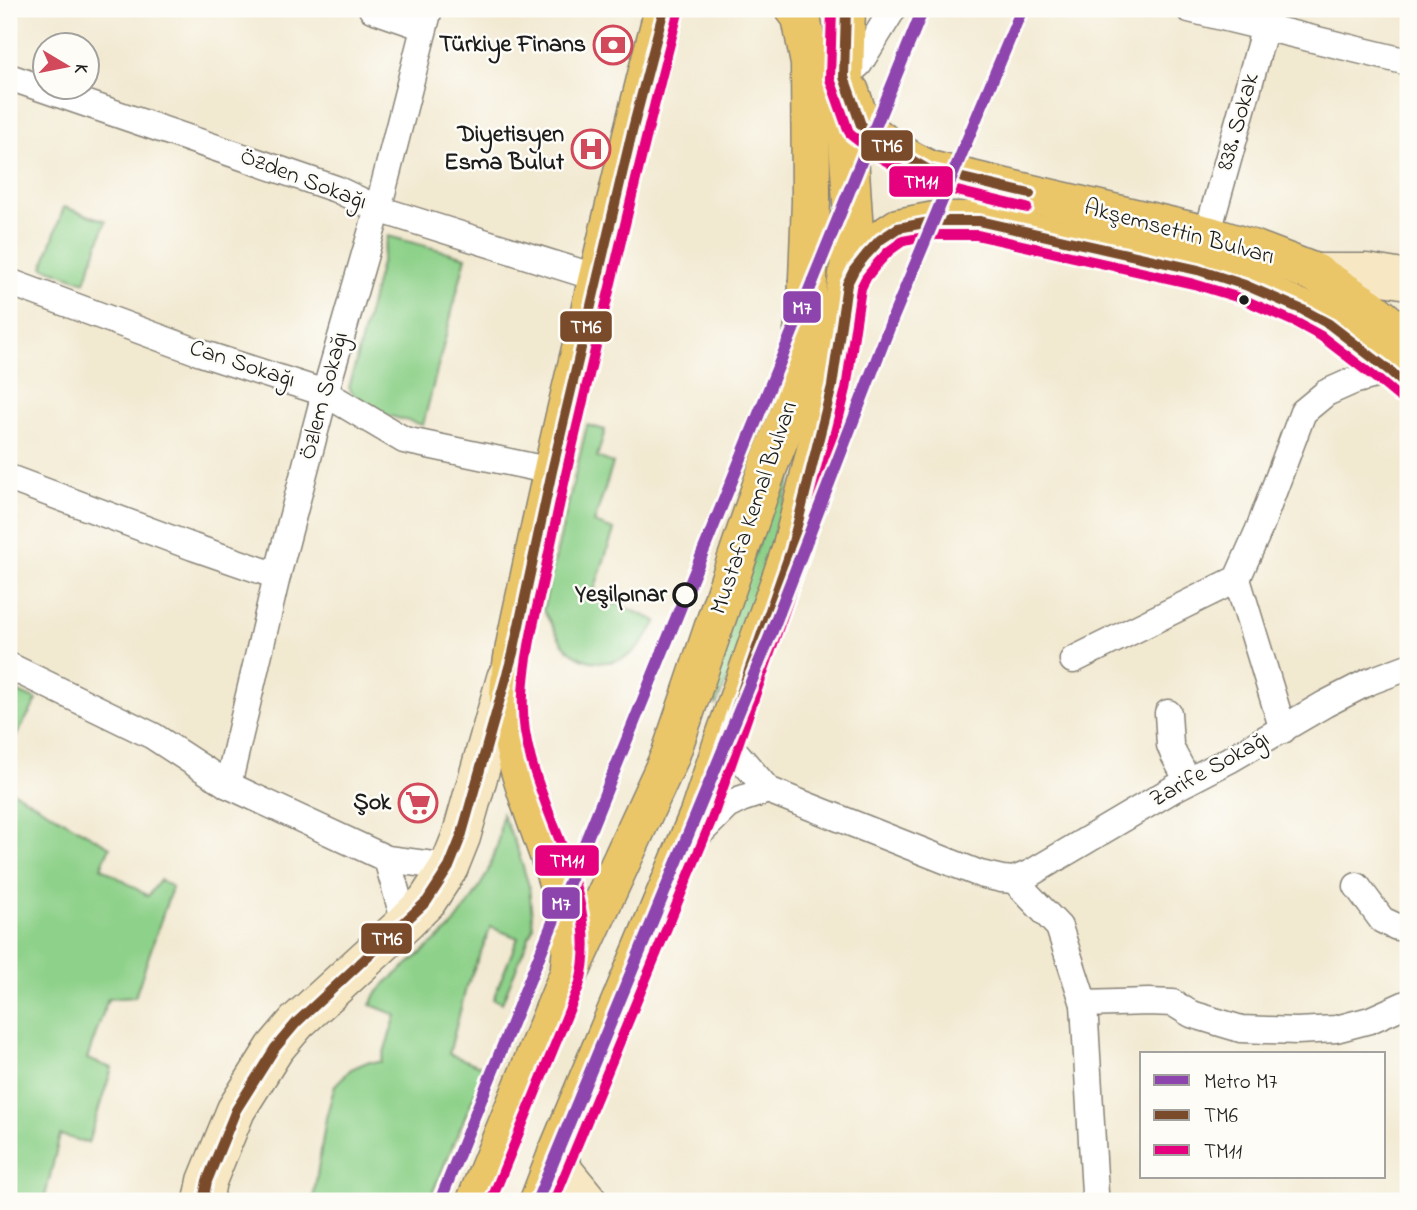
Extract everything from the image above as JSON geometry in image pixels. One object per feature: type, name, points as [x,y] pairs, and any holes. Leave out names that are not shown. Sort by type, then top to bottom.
[{"type":"main road","name":"Mustafa Kemal Bulvarı","points":[[566,981],[571,962],[567,911],[518,765],[509,718],[509,691],[513,653],[552,471],[632,132],[664,9]]},
{"type":"main road","name":"Mustafa Kemal Bulvarı","points":[[476,1201],[566,981],[670,756],[768,467],[792,407],[807,304],[811,212],[810,64],[801,17],[795,9]]},
{"type":"main road","name":"Mustafa Kemal Bulvarı","points":[[539,1201],[699,814],[791,550],[832,386],[853,233],[845,77],[846,9]]},
{"type":"main road","points":[[845,77],[862,125],[886,145],[929,170]]},
{"type":"main road","points":[[811,212],[824,192],[856,177],[891,170],[929,170]]},
{"type":"main road","name":"Akşemsettin Bulvarı","points":[[929,170],[1202,253],[1245,285],[1303,310],[1402,366]]},
{"type":"main road","name":"Akşemsettin Bulvarı","points":[[847,284],[854,270],[880,240],[898,228],[935,220],[979,221],[1202,253],[1255,250],[1315,273],[1368,307],[1402,366]]},
{"type":"street","points":[[372,9],[427,18]]},
{"type":"street","points":[[845,77],[859,64],[893,9]]},
{"type":"street","points":[[1189,9],[1268,18],[1408,62]]},
{"type":"street","name":"Özlem Sokağı","points":[[228,785],[277,576],[427,18]]},
{"type":"street","name":"838. Sokak","points":[[1202,253],[1268,18]]},
{"type":"street","name":"Özden Sokağı","points":[[9,77],[336,189],[377,209],[598,278]]},
{"type":"street","points":[[1315,273],[1366,273],[1408,280]]},
{"type":"street","name":"Can Sokağı","points":[[9,282],[201,353],[325,393],[404,440],[552,471]]},
{"type":"street","points":[[1073,660],[1237,579],[1260,527],[1303,412],[1326,393],[1402,366]]},
{"type":"street","points":[[9,478],[277,576]]},
{"type":"street","points":[[1237,579],[1283,730]]},
{"type":"street","points":[[199,1194],[236,1110],[275,1048],[297,1023],[427,901],[449,867],[461,837],[513,653]]},
{"type":"street","points":[[9,666],[153,736],[228,785],[387,859],[449,867]]},
{"type":"street","name":"Zarife Sokağı","points":[[1014,880],[1031,873],[1325,704],[1368,682],[1408,667]]},
{"type":"street","points":[[1168,713],[1170,745],[1188,781]]},
{"type":"street","points":[[724,739],[768,790],[980,874],[1014,880],[1059,927],[1084,1004],[1096,1193]]},
{"type":"street","points":[[682,851],[727,806],[768,790]]},
{"type":"street","points":[[387,859],[405,923]]},
{"type":"street","points":[[1357,886],[1382,920],[1397,927],[1408,926]]},
{"type":"street","points":[[1084,1004],[1173,1003],[1191,1014],[1241,1029],[1297,1031],[1336,1029],[1370,1020],[1408,1003]]},
{"type":"street","points":[[557,1154],[565,1173],[588,1201]]},
{"type":"green space","points":[[64,207],[106,221],[85,282],[43,267]]},
{"type":"green space","points":[[388,236],[466,257],[423,425],[364,409],[349,388]]},
{"type":"green space","points":[[823,365],[747,638],[716,705],[710,696],[724,639]]},
{"type":"green space","points":[[587,425],[605,430],[597,457],[613,463],[594,523],[614,530],[593,594],[657,621],[638,648],[629,655],[610,662],[589,660],[571,651],[563,644],[543,610]]},
{"type":"green space","points":[[9,688],[37,700],[9,748]]},
{"type":"green space","points":[[9,789],[110,847],[101,867],[148,896],[160,880],[172,887],[135,997],[108,999],[87,1059],[112,1068],[88,1143],[60,1135],[44,1201],[9,1201]]},
{"type":"green space","points":[[502,814],[517,848],[529,886],[533,927],[502,1003],[493,999],[518,938],[491,927],[466,988],[449,1054],[486,1068],[429,1201],[313,1201],[326,1118],[335,1085],[351,1069],[367,1062],[381,1062],[396,1015],[371,1005],[376,994],[451,928],[471,901],[487,874],[498,843]]},
{"type":"metro line","name":"M7","points":[[440,1201],[923,9]]},
{"type":"metro line","name":"M7","points":[[537,1201],[770,636],[892,320],[1022,9]]},
{"type":"transit line","name":"TM6","points":[[203,1201],[207,1181],[236,1110],[275,1048],[297,1022],[427,901],[449,867],[461,837],[513,653],[552,471],[632,132],[664,9]]},
{"type":"transit line","name":"TM11","points":[[832,9],[830,79],[851,135],[879,157],[924,183],[1027,208]]},
{"type":"transit line","name":"TM6","points":[[846,9],[844,77],[861,125],[886,145],[929,170],[1030,194]]},
{"type":"transit line","name":"TM11","points":[[491,1201],[579,986],[585,949],[582,912],[572,876],[533,768],[525,731],[524,680],[533,626],[571,454],[678,13]]},
{"type":"transit line","name":"TM6","points":[[539,1201],[699,814],[791,550],[832,386],[847,284],[854,270],[880,240],[898,228],[935,221],[979,221],[1198,270],[1245,285],[1329,324],[1408,387]]},
{"type":"transit line","name":"TM11","points":[[554,1201],[712,819],[804,555],[846,389],[861,288],[889,251],[903,241],[936,235],[977,235],[1194,284],[1240,298],[1321,336],[1399,397]]},
{"type":"place","name":"Türkiye Finans","points":[[613,45]]},
{"type":"place","name":"Diyetisyen Esma Bulut","points":[[591,149]]},
{"type":"place","name":"Yeşilpınar","points":[[685,595]]},
{"type":"place","name":"Şok","points":[[418,803]]}]
